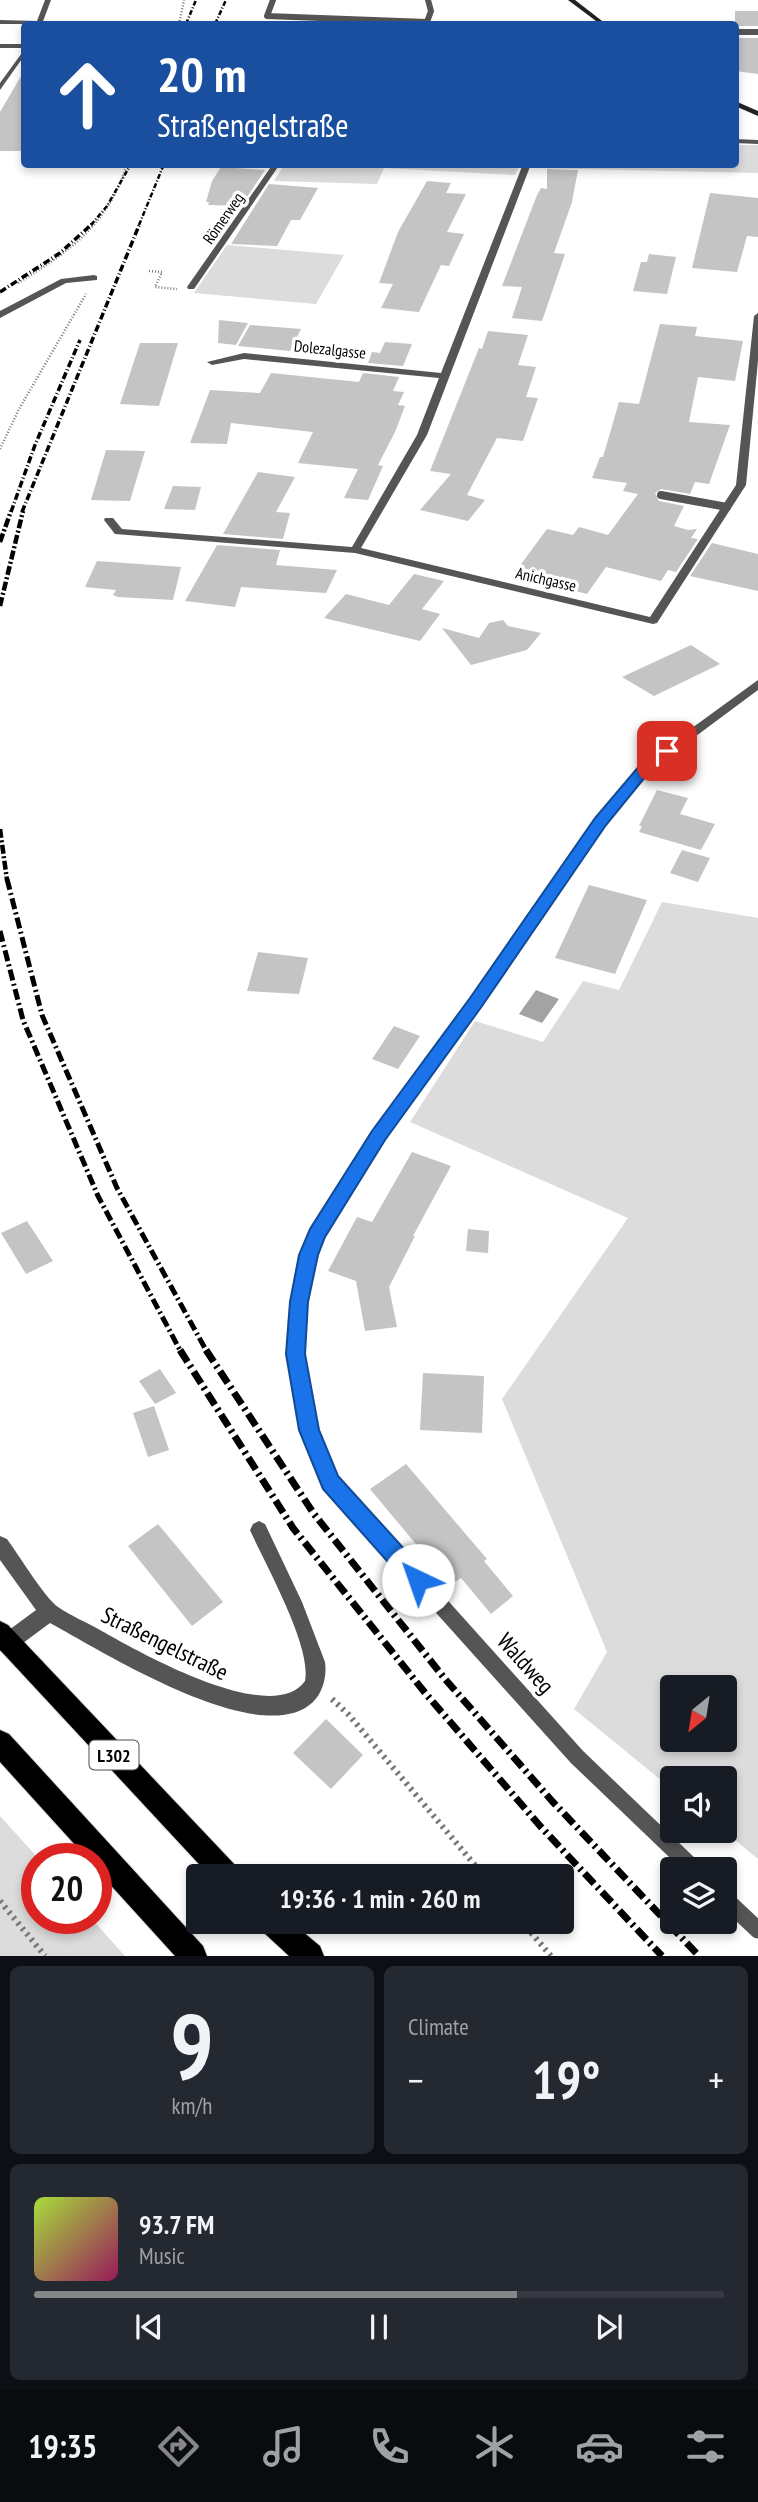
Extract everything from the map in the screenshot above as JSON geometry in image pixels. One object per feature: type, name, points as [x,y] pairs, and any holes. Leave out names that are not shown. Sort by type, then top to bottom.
[{"type":"main road","points":[[571,0],[599,21]]},
{"type":"main road","points":[[739,105],[758,114]]},
{"type":"main road","name":"L302","points":[[3,1639],[217,1864]]},
{"type":"main road","points":[[0,1743],[193,1956]]},
{"type":"main road","points":[[285,1934],[310,1956]]},
{"type":"street","points":[[40,21],[48,0]]},
{"type":"street","points":[[0,22],[21,23]]},
{"type":"street","points":[[0,46],[21,46]]},
{"type":"street","points":[[1,86],[21,56]]},
{"type":"street","points":[[739,142],[758,142]]},
{"type":"street","name":"Römerweg","points":[[191,287],[274,168]]},
{"type":"street","points":[[355,550],[422,435],[525,168]]},
{"type":"street","points":[[0,315],[64,281],[94,278]]},
{"type":"street","name":"Anichgasse","points":[[109,520],[119,532],[355,550],[653,621],[741,485],[758,316]]},
{"type":"street","name":"Dolezalgasse","points":[[212,362],[244,356],[445,376]]},
{"type":"street","points":[[330,1482],[309,1430],[296,1354],[299,1302],[316,1234],[379,1136],[601,821],[645,768],[758,684]]},
{"type":"street","points":[[259,1530],[288,1588],[313,1654],[315,1683]]},
{"type":"street","points":[[0,1545],[49,1612],[3,1639]]},
{"type":"street","name":"Straßengelstraße","points":[[49,1612],[202,1693],[246,1706],[283,1707],[304,1698],[315,1683]]},
{"type":"lane","points":[[273,0],[267,16],[400,21]]},
{"type":"lane","points":[[427,21],[431,10],[428,0]]},
{"type":"lane","points":[[739,33],[758,32]]},
{"type":"lane","points":[[661,495],[727,507]]},
{"type":"lane","name":"Waldweg","points":[[330,1482],[577,1757],[681,1857]]},
{"type":"lane","points":[[737,1910],[758,1930]]},
{"type":"path","points":[[180,21],[184,0]]},
{"type":"path","points":[[17,283],[69,249],[97,224],[122,186],[126,168]]},
{"type":"path","points":[[149,271],[162,272],[155,287],[191,287]]},
{"type":"path","points":[[0,449],[10,424],[62,340],[94,278]]},
{"type":"path","points":[[315,1683],[349,1715],[474,1864]]},
{"type":"path","points":[[0,1901],[45,1956]]},
{"type":"path","points":[[532,1934],[551,1956]]},
{"type":"shaded area","points":[[739,145],[758,145],[758,173],[535,168],[739,168]]},
{"type":"shaded area","points":[[282,168],[384,168],[377,184],[274,181]]},
{"type":"shaded area","points":[[384,168],[518,168],[515,175]]},
{"type":"shaded area","points":[[227,245],[344,255],[316,304],[194,293]]},
{"type":"shaded area","points":[[662,902],[758,918],[758,1859],[737,1842],[737,1766],[660,1766],[660,1779],[574,1709],[607,1652],[502,1399],[628,1218],[410,1122],[475,1021],[543,1042],[583,981],[619,990]]},
{"type":"shaded area","points":[[536,990],[559,999],[542,1023],[519,1014]]},
{"type":"shaded area","points":[[0,1816],[24,1843],[21,1843],[21,1934],[105,1934],[125,1956],[0,1956]]},
{"type":"building","points":[[735,11],[758,11],[758,26],[739,26],[739,21],[735,21]]},
{"type":"building","points":[[739,38],[758,38],[758,74],[739,72]]},
{"type":"building","points":[[21,76],[21,151],[0,151],[0,112]]},
{"type":"building","points":[[220,168],[265,170],[241,206],[208,205],[209,202],[206,202],[212,181]]},
{"type":"building","points":[[547,169],[578,170],[572,202],[554,253],[565,254],[542,321],[512,318],[522,287],[502,286],[537,195],[541,188],[547,189]]},
{"type":"building","points":[[427,181],[451,183],[446,193],[466,194],[447,232],[464,234],[449,266],[441,265],[419,312],[381,308],[393,284],[379,283],[398,232]]},
{"type":"building","points":[[269,184],[318,188],[300,220],[291,220],[277,246],[231,244]]},
{"type":"building","points":[[710,193],[758,198],[758,237],[747,236],[737,272],[692,268]]},
{"type":"building","points":[[649,254],[676,257],[667,294],[633,291],[641,262],[647,262]]},
{"type":"building","points":[[219,320],[248,323],[236,345],[218,343]]},
{"type":"building","points":[[660,324],[697,327],[695,336],[743,341],[735,381],[698,377],[689,422],[730,425],[709,484],[695,482],[690,494],[661,489],[655,493],[659,501],[684,506],[674,526],[688,530],[697,529],[691,538],[698,539],[676,572],[668,570],[661,581],[606,567],[587,594],[513,575],[547,529],[573,535],[579,527],[608,535],[638,494],[623,491],[627,483],[592,478],[600,457],[603,457],[619,402],[639,404]]},
{"type":"building","points":[[250,325],[301,329],[290,351],[238,346]]},
{"type":"building","points":[[488,331],[528,335],[518,365],[536,367],[526,397],[538,398],[523,441],[497,438],[467,495],[485,500],[468,521],[420,510],[451,474],[430,471]]},
{"type":"building","points":[[385,342],[412,344],[403,366],[368,363],[372,352],[380,353]]},
{"type":"building","points":[[140,343],[178,343],[159,406],[120,404]]},
{"type":"building","points":[[271,373],[359,382],[363,373],[399,377],[393,391],[404,392],[398,405],[405,406],[378,465],[383,466],[368,500],[344,498],[358,469],[298,463],[313,432],[231,423],[227,444],[190,443],[210,390],[260,393]]},
{"type":"building","points":[[106,450],[145,451],[130,501],[91,500]]},
{"type":"building","points":[[258,472],[295,477],[276,512],[290,513],[283,539],[223,534]]},
{"type":"building","points":[[173,486],[201,487],[195,510],[164,509]]},
{"type":"building","points":[[712,543],[758,554],[758,591],[690,576]]},
{"type":"building","points":[[217,545],[280,550],[276,565],[337,570],[326,593],[241,587],[235,607],[185,601]]},
{"type":"building","points":[[97,561],[181,567],[173,600],[118,597],[113,595],[116,590],[85,587]]},
{"type":"building","points":[[414,574],[444,581],[422,609],[440,614],[420,641],[324,618],[346,594],[389,605]]},
{"type":"building","points":[[503,620],[508,626],[541,633],[527,650],[471,665],[442,628],[479,638],[489,623]]},
{"type":"building","points":[[691,645],[720,664],[654,696],[622,677]]},
{"type":"building","points":[[657,790],[688,798],[680,814],[715,824],[701,850],[639,832],[642,826],[639,826]]},
{"type":"building","points":[[682,850],[710,858],[698,882],[670,873]]},
{"type":"building","points":[[589,885],[647,900],[615,974],[555,958]]},
{"type":"building","points":[[258,952],[308,958],[299,994],[247,991]]},
{"type":"building","points":[[394,1026],[420,1036],[398,1069],[372,1059]]},
{"type":"building","points":[[412,1152],[451,1166],[389,1287],[397,1327],[365,1331],[356,1281],[328,1271],[357,1217],[372,1222]]},
{"type":"building","points":[[27,1221],[53,1261],[26,1274],[1,1233]]},
{"type":"building","points":[[468,1229],[489,1231],[488,1253],[466,1251]]},
{"type":"building","points":[[160,1369],[176,1393],[155,1404],[139,1381]]},
{"type":"building","points":[[423,1373],[484,1376],[482,1433],[420,1430]]},
{"type":"building","points":[[154,1406],[169,1450],[148,1457],[133,1413]]},
{"type":"building","points":[[406,1464],[487,1559],[484,1561],[513,1596],[491,1614],[461,1578],[450,1585],[370,1489]]},
{"type":"building","points":[[158,1524],[223,1602],[192,1626],[128,1546]]},
{"type":"building","points":[[326,1719],[363,1755],[331,1789],[293,1753]]},
{"type":"railway","points":[[187,21],[196,0]]},
{"type":"railway","points":[[216,21],[226,0]]},
{"type":"railway","points":[[92,224],[107,206],[129,168]]},
{"type":"railway","points":[[139,225],[162,168]]},
{"type":"railway","points":[[22,512],[140,223]]},
{"type":"railway","points":[[0,292],[60,253],[92,224]]},
{"type":"railway","points":[[11,512],[35,445],[80,340]]},
{"type":"railway","points":[[0,542],[11,511]]},
{"type":"railway","points":[[0,606],[23,511]]},
{"type":"railway","points":[[0,829],[7,880]]},
{"type":"railway","points":[[7,879],[42,1015],[117,1188],[207,1352]]},
{"type":"railway","points":[[0,931],[23,1020],[98,1196],[181,1352]]},
{"type":"railway","points":[[180,1350],[293,1528],[426,1694],[541,1827],[662,1956]]},
{"type":"railway","points":[[206,1350],[314,1514],[445,1679],[552,1801],[699,1956]]},
{"type":"route","points":[[418,1580],[330,1482],[309,1430],[296,1354],[299,1302],[309,1255],[316,1234],[379,1136],[601,821],[645,768],[667,751]]}]
